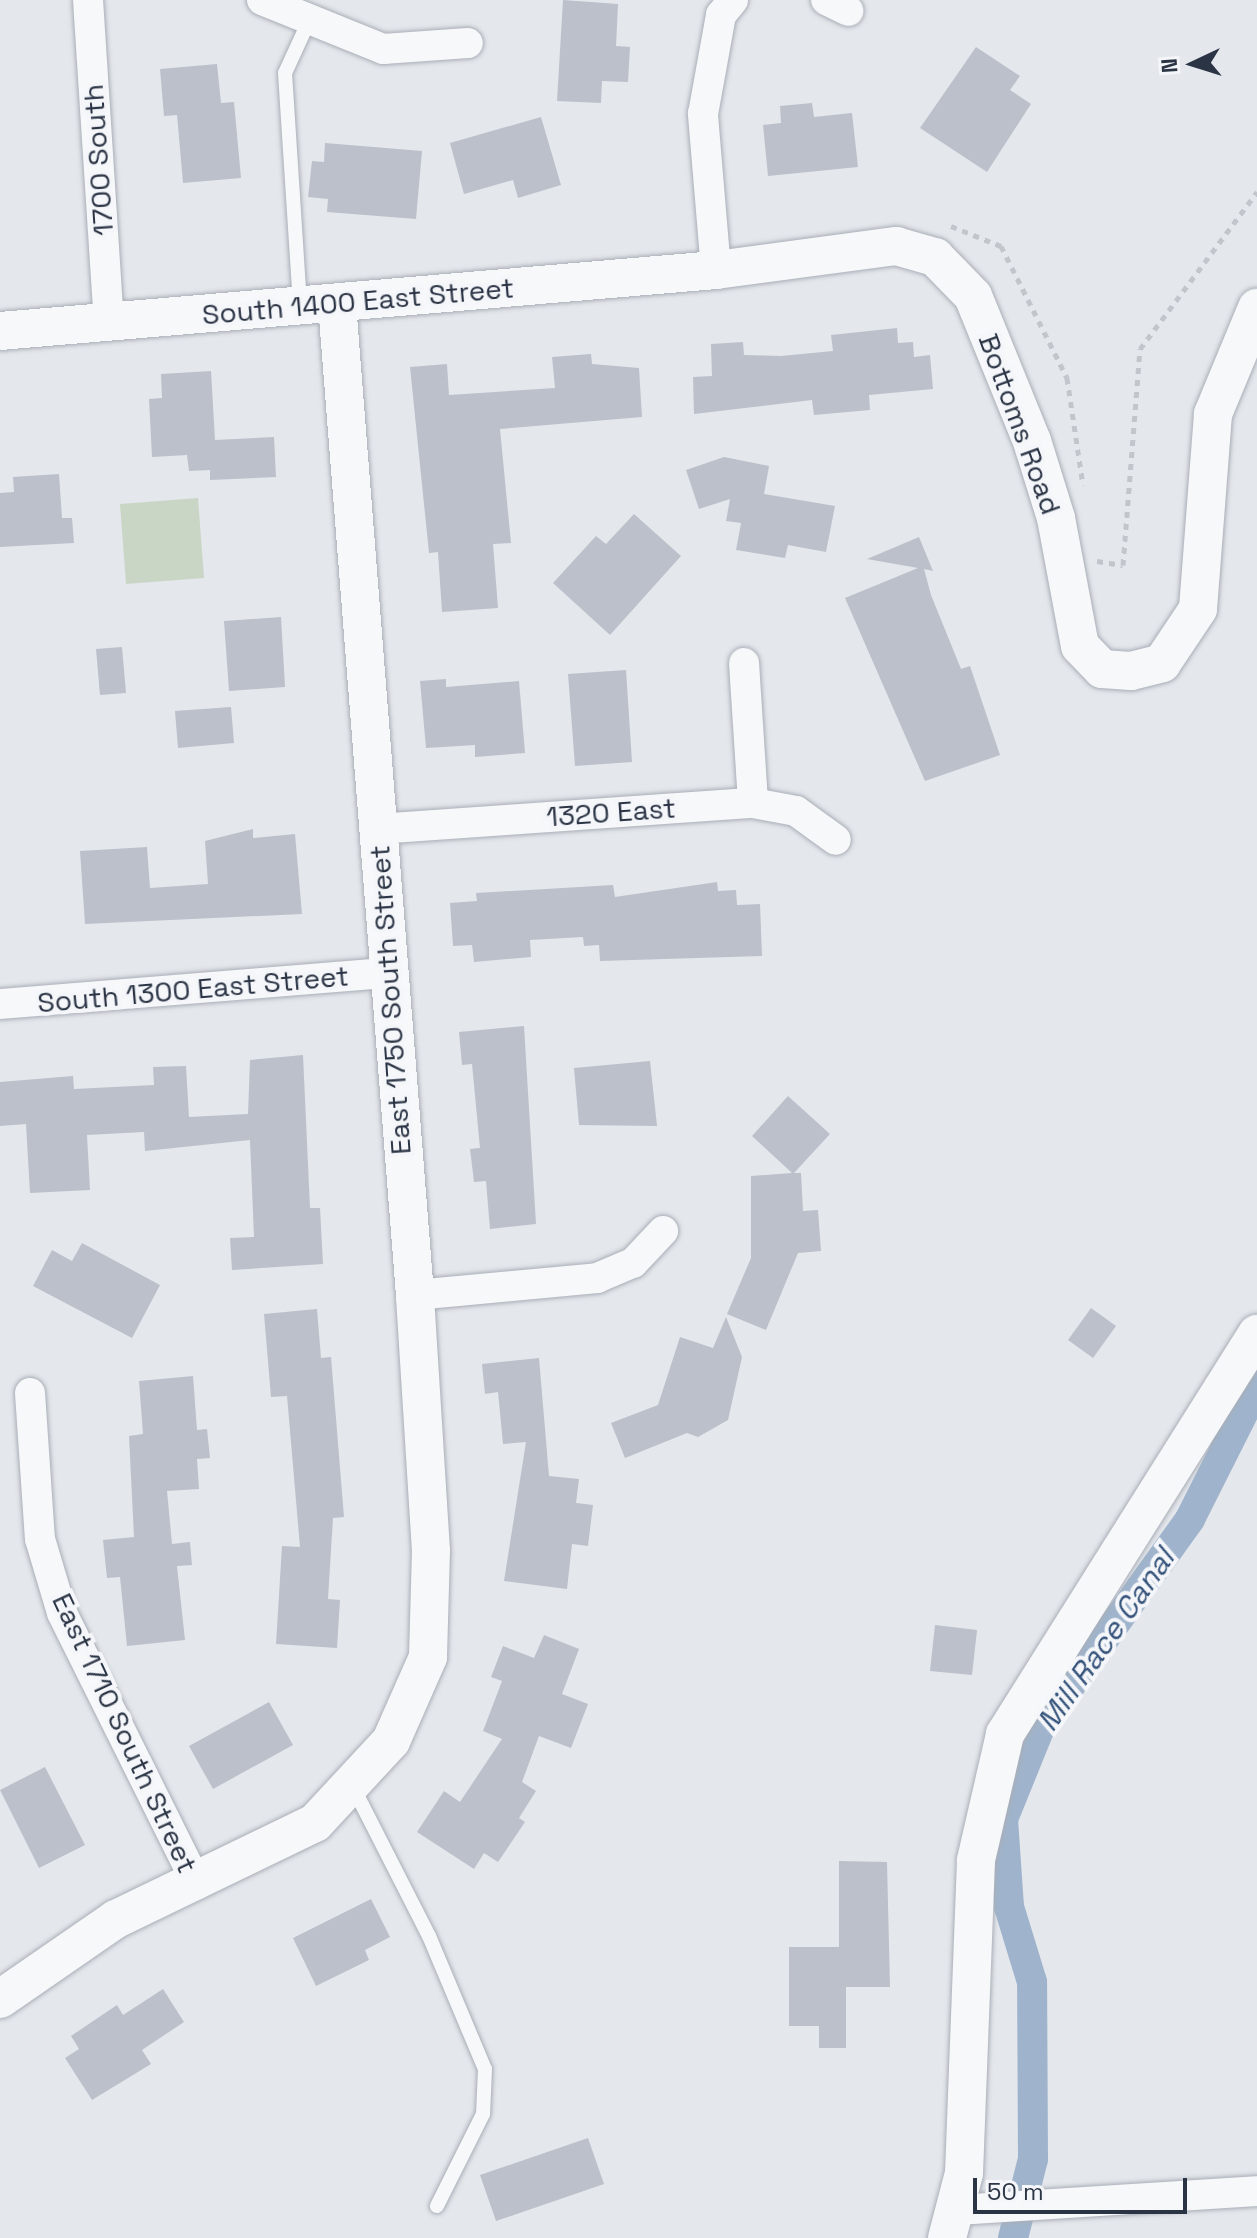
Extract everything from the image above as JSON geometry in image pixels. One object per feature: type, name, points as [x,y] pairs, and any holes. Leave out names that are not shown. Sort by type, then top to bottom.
[{"type":"street","name":"1700 South","points":[[88,0],[109,321]]},
{"type":"street","points":[[262,0],[308,23],[383,49],[468,43]]},
{"type":"street","points":[[716,270],[703,114],[721,15],[733,0]]},
{"type":"street","name":"Bottoms Road","points":[[716,270],[896,246],[935,257],[973,296],[1056,518],[1080,646],[1102,669],[1162,663],[1198,609],[1213,414],[1257,308]]},
{"type":"street","name":"South 1400 East Street","points":[[0,331],[716,270]]},
{"type":"street","name":"East 1750 South Street","points":[[0,1999],[116,1919],[197,1884],[315,1823],[391,1741],[428,1657],[431,1551],[415,1295],[386,973],[337,304]]},
{"type":"street","points":[[744,663],[753,803]]},
{"type":"street","name":"1320 East","points":[[377,829],[753,803],[796,811],[836,840]]},
{"type":"street","name":"South 1300 East Street","points":[[0,1004],[386,973]]},
{"type":"street","points":[[415,1295],[597,1278],[633,1263],[663,1231]]},
{"type":"street","points":[[1257,1334],[1005,1734],[976,1860],[967,2117],[951,2224],[1015,2206],[1257,2191]]},
{"type":"street","name":"East 1710 South Street","points":[[30,1393],[40,1539],[62,1613],[197,1884]]},
{"type":"lane","points":[[300,307],[285,73],[308,23]]},
{"type":"lane","points":[[351,1784],[429,1936],[485,2069],[483,2114],[437,2206]]},
{"type":"path","points":[[1091,543],[1094,558],[1107,567],[1123,565],[1140,349],[1257,192]]},
{"type":"path","points":[[945,224],[1001,246],[1067,378],[1085,498]]},
{"type":"green space","points":[[198,498],[204,578],[126,584],[120,504]]},
{"type":"building","points":[[563,0],[618,4],[616,46],[630,47],[628,82],[602,81],[601,103],[557,101]]},
{"type":"building","points":[[976,47],[1020,76],[1010,90],[1031,104],[987,172],[920,128]]},
{"type":"building","points":[[217,64],[221,103],[234,102],[241,178],[183,183],[177,115],[164,116],[160,69]]},
{"type":"building","points":[[812,103],[814,117],[852,113],[858,167],[768,176],[763,125],[781,123],[780,106]]},
{"type":"building","points":[[541,117],[561,185],[518,198],[513,180],[464,194],[450,143]]},
{"type":"building","points":[[325,143],[422,151],[416,219],[327,212],[328,199],[308,197],[312,161],[324,162]]},
{"type":"building","points":[[897,328],[898,343],[913,342],[914,357],[930,355],[933,389],[869,395],[870,410],[814,415],[812,400],[694,414],[693,377],[712,376],[711,344],[743,342],[744,355],[781,356],[833,351],[831,335]]},
{"type":"building","points":[[591,354],[592,364],[639,368],[642,417],[500,429],[511,543],[493,544],[498,608],[442,612],[438,552],[429,553],[410,367],[447,364],[449,395],[555,388],[552,357]]},
{"type":"building","points":[[211,371],[215,440],[274,437],[276,477],[210,480],[210,470],[189,471],[187,455],[152,457],[149,399],[162,398],[161,374]]},
{"type":"building","points":[[724,457],[769,466],[764,494],[835,506],[826,552],[788,545],[785,558],[736,550],[741,523],[726,521],[730,499],[699,509],[686,470]]},
{"type":"building","points":[[59,474],[62,518],[72,518],[74,543],[0,547],[0,493],[14,492],[13,477]]},
{"type":"building","points":[[634,514],[681,556],[610,635],[553,583],[596,536],[606,544]]},
{"type":"building","points":[[919,537],[933,571],[924,569],[931,595],[961,669],[970,666],[1000,755],[925,781],[845,598],[918,568],[867,559]]},
{"type":"building","points":[[281,617],[285,687],[229,691],[224,621]]},
{"type":"building","points":[[122,647],[126,693],[100,695],[96,649]]},
{"type":"building","points":[[626,670],[632,762],[575,766],[568,674]]},
{"type":"building","points":[[446,679],[446,687],[519,681],[525,753],[475,757],[475,745],[426,748],[420,681]]},
{"type":"building","points":[[231,707],[234,743],[178,748],[175,711]]},
{"type":"building","points":[[253,829],[253,838],[295,834],[302,914],[85,924],[80,851],[147,847],[150,888],[208,884],[205,841]]},
{"type":"building","points":[[717,882],[718,891],[736,890],[737,905],[760,904],[762,956],[600,961],[599,945],[584,946],[583,937],[530,940],[531,957],[474,962],[472,945],[453,946],[450,903],[477,901],[476,893],[613,885],[615,897]]},
{"type":"building","points":[[524,1026],[536,1224],[490,1229],[486,1181],[474,1182],[470,1149],[480,1148],[472,1064],[462,1065],[459,1032]]},
{"type":"building","points":[[303,1055],[310,1208],[320,1208],[323,1264],[232,1270],[230,1238],[254,1237],[250,1140],[145,1151],[144,1132],[87,1135],[90,1190],[30,1193],[26,1124],[0,1126],[0,1082],[73,1076],[74,1089],[154,1085],[153,1067],[186,1066],[189,1117],[248,1114],[250,1060]]},
{"type":"building","points":[[650,1061],[657,1126],[579,1125],[574,1068]]},
{"type":"building","points":[[788,1096],[830,1134],[794,1173],[801,1173],[803,1211],[818,1210],[821,1251],[798,1253],[766,1330],[727,1314],[751,1258],[751,1176],[792,1173],[752,1136]]},
{"type":"building","points":[[82,1243],[160,1285],[132,1338],[33,1286],[52,1250],[72,1261]]},
{"type":"building","points":[[1091,1308],[1116,1326],[1093,1358],[1068,1340]]},
{"type":"building","points":[[317,1309],[321,1358],[331,1357],[344,1517],[333,1518],[328,1599],[340,1600],[337,1648],[276,1644],[282,1546],[300,1547],[287,1396],[271,1397],[264,1314]]},
{"type":"building","points":[[726,1317],[742,1357],[728,1420],[698,1437],[687,1433],[625,1458],[611,1423],[658,1405],[680,1337],[713,1348]]},
{"type":"building","points":[[539,1358],[549,1476],[579,1479],[576,1503],[593,1505],[588,1546],[572,1544],[567,1589],[504,1581],[526,1442],[503,1444],[498,1392],[485,1394],[482,1364]]},
{"type":"building","points":[[193,1376],[197,1430],[207,1429],[210,1458],[197,1459],[199,1489],[167,1491],[172,1544],[190,1542],[192,1565],[177,1566],[185,1640],[127,1646],[120,1577],[107,1578],[103,1540],[134,1537],[129,1436],[143,1434],[139,1381]]},
{"type":"building","points":[[935,1625],[977,1630],[972,1675],[930,1671]]},
{"type":"building","points":[[544,1635],[579,1649],[562,1694],[588,1704],[571,1748],[539,1736],[522,1782],[536,1791],[519,1818],[525,1822],[498,1862],[484,1853],[474,1869],[417,1832],[444,1791],[460,1802],[502,1739],[483,1731],[502,1681],[491,1677],[503,1646],[534,1658]]},
{"type":"building","points":[[269,1702],[293,1745],[213,1789],[189,1746]]},
{"type":"building","points":[[45,1767],[85,1845],[39,1868],[0,1790]]},
{"type":"building","points":[[839,1861],[887,1862],[890,1987],[846,1987],[846,2048],[819,2048],[819,2026],[789,2026],[789,1947],[839,1947]]},
{"type":"building","points":[[371,1899],[390,1937],[365,1950],[369,1960],[316,1986],[293,1938]]},
{"type":"building","points":[[163,1989],[184,2022],[142,2050],[151,2064],[92,2100],[65,2058],[79,2049],[71,2036],[117,2005],[123,2015]]},
{"type":"building","points":[[588,2138],[604,2184],[496,2221],[480,2175]]},
{"type":"waterway","name":"Mill Race Canal","points":[[1013,2238],[1033,2159],[1032,1982],[1009,1907],[1003,1819],[1040,1728],[1190,1519],[1257,1386]]}]
